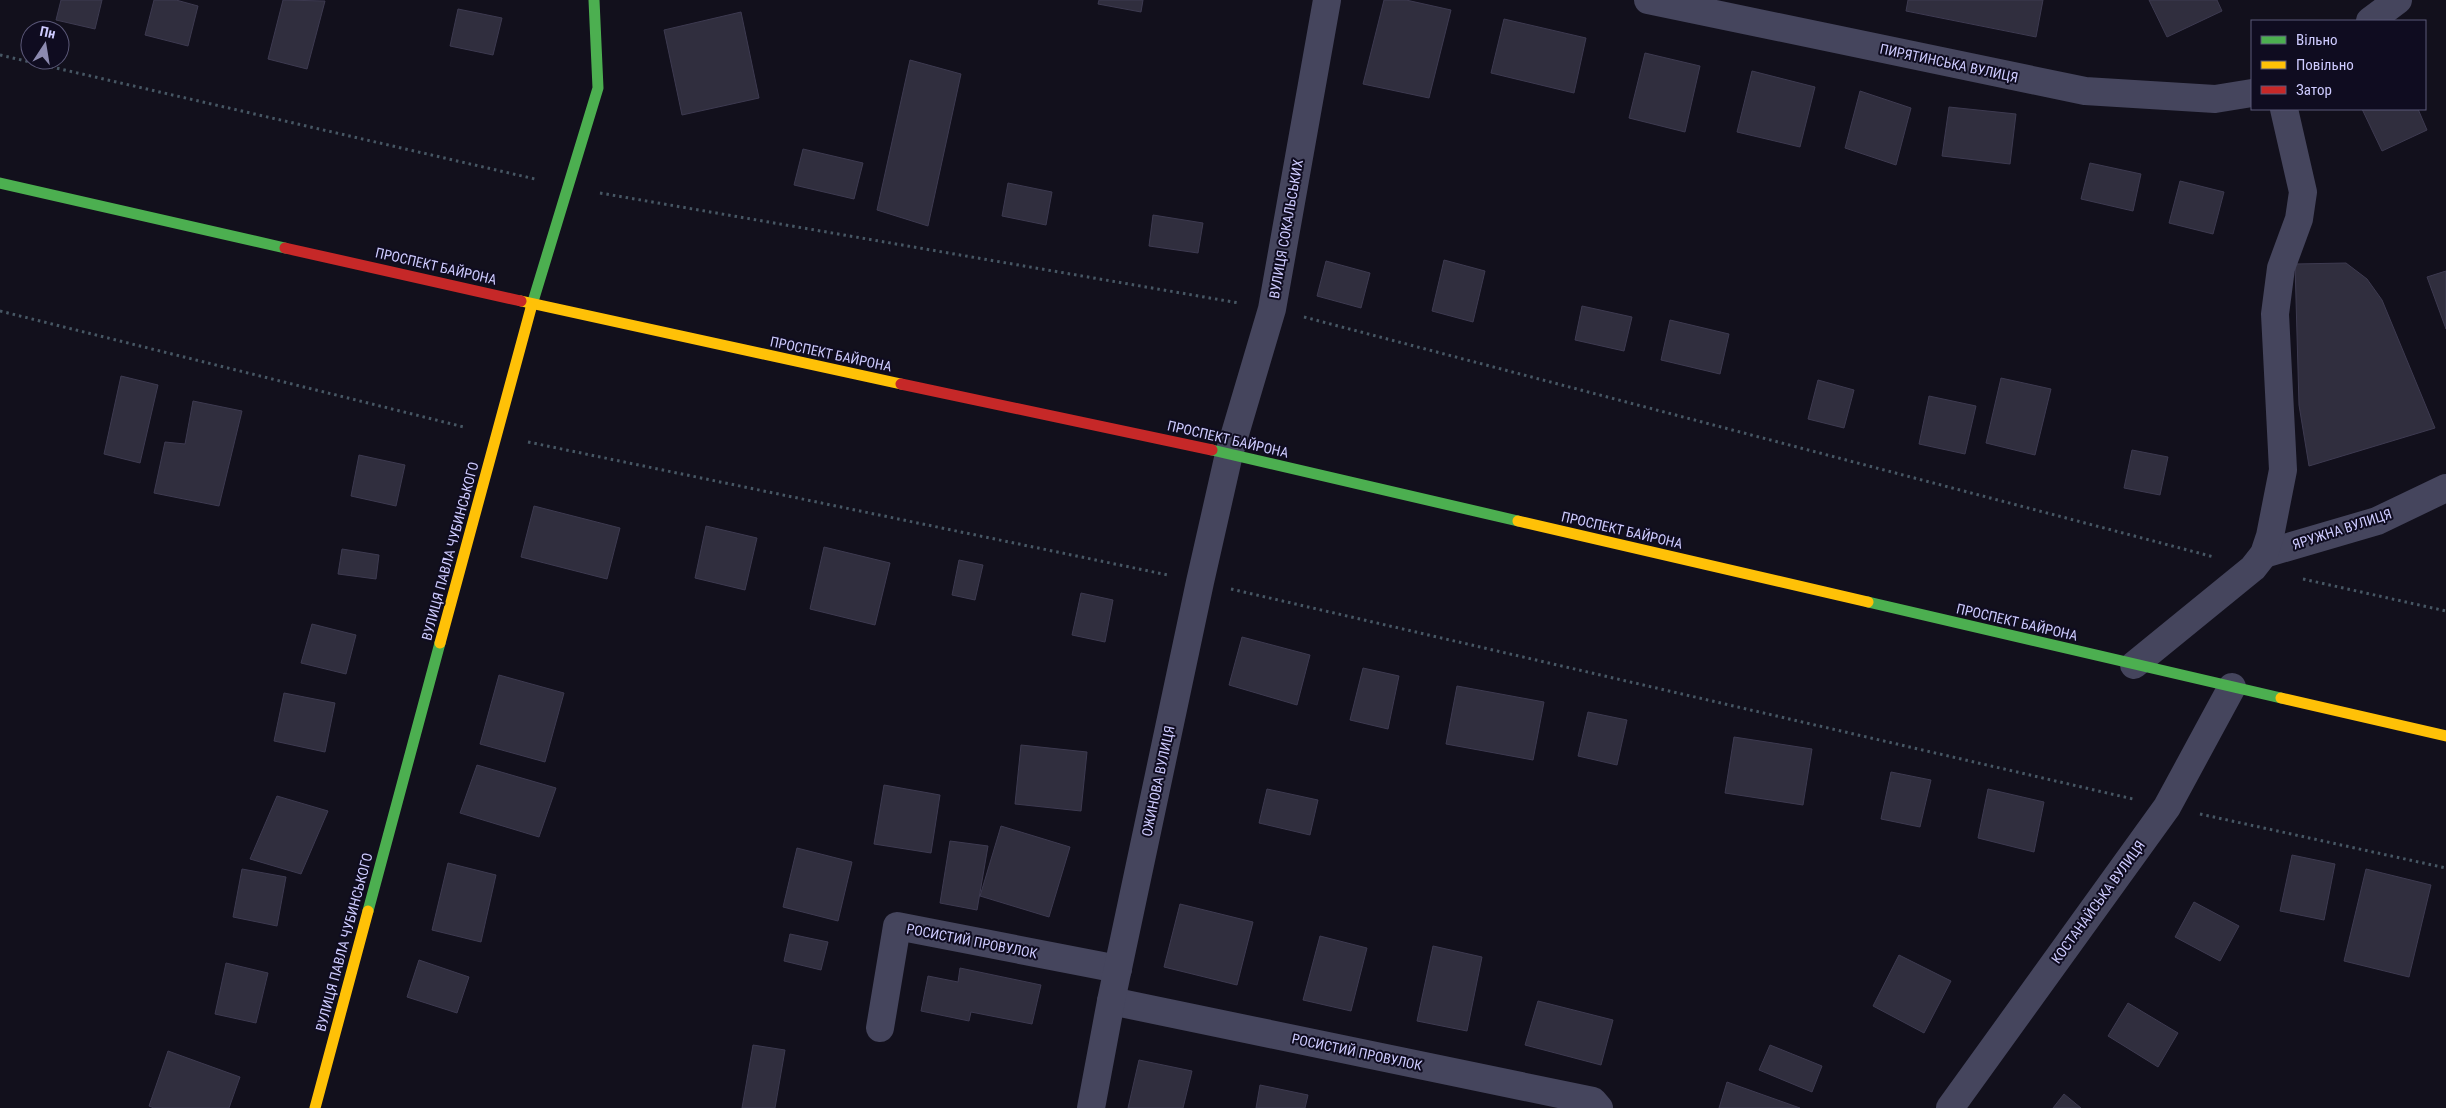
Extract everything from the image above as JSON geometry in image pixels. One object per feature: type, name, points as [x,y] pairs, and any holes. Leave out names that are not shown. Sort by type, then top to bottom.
[{"type":"main road","name":"ВУЛИЦЯ ПАВЛА ЧУБИНСЬКОГО","points":[[315,1108],[532,304],[598,88],[594,0]]},
{"type":"main road","name":"ПРОСПЕКТ БАЙРОНА","points":[[0,183],[715,345],[1229,454],[2446,736]]},
{"type":"street","name":"ВУЛИЦЯ СОКАЛЬСЬКИХ","points":[[1229,454],[1272,309],[1327,0]]},
{"type":"street","name":"ПИРЯТИНСЬКА ВУЛИЦЯ","points":[[1648,0],[2085,91],[2215,99],[2251,93]]},
{"type":"street","points":[[2371,20],[2398,0]]},
{"type":"street","points":[[2134,665],[2258,561],[2270,536],[2283,470],[2275,314],[2281,268],[2299,218],[2303,192],[2284,110]]},
{"type":"street","name":"ОЖИНОВА ВУЛИЦЯ","points":[[1091,1108],[1111,1001],[1229,454]]},
{"type":"street","name":"ЯРУЖНА ВУЛИЦЯ","points":[[2258,561],[2377,521],[2446,488]]},
{"type":"street","name":"КОСТАНАЙСЬКА ВУЛИЦЯ","points":[[1950,1108],[2167,807],[2232,687]]},
{"type":"street","name":"РОСИСТИЙ ПРОВУЛОК","points":[[880,1028],[897,926],[1118,969]]},
{"type":"street","name":"РОСИСТИЙ ПРОВУЛОК","points":[[1111,1001],[1593,1101],[1599,1108]]},
{"type":"path","points":[[0,54],[568,187],[1272,309],[2258,561]]},
{"type":"path","points":[[2301,578],[2446,611]]},
{"type":"building","points":[[61,0],[102,0],[95,29],[70,23],[70,20],[56,20]]},
{"type":"building","points":[[154,0],[176,0],[198,6],[188,46],[145,35]]},
{"type":"building","points":[[283,0],[325,1],[307,69],[268,59]]},
{"type":"building","points":[[1099,0],[1143,0],[1141,12],[1098,4]]},
{"type":"building","points":[[1384,0],[1406,0],[1451,10],[1429,98],[1363,84]]},
{"type":"building","points":[[1908,0],[2043,0],[2036,37],[1906,11]]},
{"type":"building","points":[[2149,0],[2217,0],[2222,11],[2167,37]]},
{"type":"building","points":[[458,9],[502,18],[493,55],[450,46]]},
{"type":"building","points":[[741,12],[759,98],[682,115],[664,30]]},
{"type":"building","points":[[1504,19],[1586,38],[1574,93],[1491,73]]},
{"type":"building","points":[[1645,53],[1700,66],[1685,132],[1629,118]]},
{"type":"building","points":[[910,60],[961,74],[928,226],[877,210]]},
{"type":"building","points":[[1752,71],[1815,87],[1800,147],[1737,132]]},
{"type":"building","points":[[1860,91],[1911,108],[1896,165],[1845,148]]},
{"type":"building","points":[[1949,107],[2016,114],[2010,164],[1942,156]]},
{"type":"building","points":[[2362,110],[2418,110],[2427,130],[2382,151]]},
{"type":"building","points":[[803,149],[863,163],[854,199],[794,185]]},
{"type":"building","points":[[2090,163],[2141,174],[2133,211],[2081,199]]},
{"type":"building","points":[[2180,181],[2224,192],[2213,234],[2169,223]]},
{"type":"building","points":[[1008,183],[1052,192],[1046,225],[1002,216]]},
{"type":"building","points":[[1153,215],[1203,223],[1198,253],[1149,246]]},
{"type":"building","points":[[1444,260],[1485,271],[1473,322],[1432,311]]},
{"type":"building","points":[[1326,261],[1370,273],[1361,308],[1317,296]]},
{"type":"building","points":[[2346,263],[2367,279],[2382,300],[2435,428],[2309,466],[2299,405],[2295,264]]},
{"type":"building","points":[[2446,271],[2446,329],[2427,277]]},
{"type":"building","points":[[1582,306],[1632,317],[1624,351],[1575,340]]},
{"type":"building","points":[[1670,320],[1729,334],[1720,374],[1661,360]]},
{"type":"building","points":[[121,376],[158,385],[140,463],[104,454]]},
{"type":"building","points":[[2001,378],[2051,389],[2035,455],[1986,443]]},
{"type":"building","points":[[1818,380],[1854,390],[1844,428],[1808,419]]},
{"type":"building","points":[[1929,396],[1976,406],[1965,454],[1919,444]]},
{"type":"building","points":[[193,401],[242,411],[219,506],[154,493],[165,442],[185,444]]},
{"type":"building","points":[[2132,450],[2168,457],[2160,495],[2124,488]]},
{"type":"building","points":[[359,455],[405,465],[396,506],[351,496]]},
{"type":"building","points":[[534,506],[620,528],[607,579],[521,557]]},
{"type":"building","points":[[706,526],[757,538],[745,590],[695,578]]},
{"type":"building","points":[[824,547],[890,563],[875,625],[810,609]]},
{"type":"building","points":[[342,549],[379,555],[376,579],[338,574]]},
{"type":"building","points":[[959,560],[983,565],[975,600],[952,595]]},
{"type":"building","points":[[1081,593],[1113,600],[1105,642],[1072,635]]},
{"type":"building","points":[[312,624],[356,635],[346,674],[301,663]]},
{"type":"building","points":[[1242,637],[1310,655],[1297,705],[1229,685]]},
{"type":"building","points":[[1363,668],[1399,676],[1388,729],[1350,720]]},
{"type":"building","points":[[499,675],[564,693],[545,762],[480,744]]},
{"type":"building","points":[[1457,686],[1544,702],[1533,760],[1446,744]]},
{"type":"building","points":[[284,693],[335,703],[325,752],[274,741]]},
{"type":"building","points":[[1588,712],[1627,720],[1617,765],[1578,756]]},
{"type":"building","points":[[1734,737],[1812,749],[1803,805],[1725,793]]},
{"type":"building","points":[[1021,745],[1087,752],[1081,811],[1015,804]]},
{"type":"building","points":[[477,765],[556,788],[539,837],[460,813]]},
{"type":"building","points":[[1891,772],[1931,780],[1920,827],[1881,819]]},
{"type":"building","points":[[884,785],[940,795],[931,853],[874,844]]},
{"type":"building","points":[[1267,789],[1318,800],[1310,835],[1259,823]]},
{"type":"building","points":[[1988,789],[2044,802],[2034,852],[1978,838]]},
{"type":"building","points":[[277,796],[328,811],[301,874],[250,859]]},
{"type":"building","points":[[1001,826],[1070,847],[1049,917],[980,896]]},
{"type":"building","points":[[950,841],[988,846],[977,910],[940,903]]},
{"type":"building","points":[[797,848],[852,862],[838,921],[783,907]]},
{"type":"building","points":[[2292,855],[2335,864],[2324,920],[2280,911]]},
{"type":"building","points":[[448,863],[496,875],[481,942],[432,930]]},
{"type":"building","points":[[242,869],[286,877],[277,926],[233,917]]},
{"type":"building","points":[[2366,869],[2431,885],[2409,977],[2344,961]]},
{"type":"building","points":[[2194,902],[2239,926],[2220,961],[2175,937]]},
{"type":"building","points":[[1180,904],[1253,922],[1237,985],[1164,967]]},
{"type":"building","points":[[790,934],[828,942],[821,970],[784,961]]},
{"type":"building","points":[[1320,936],[1367,948],[1351,1011],[1303,1000]]},
{"type":"building","points":[[1433,946],[1482,957],[1467,1031],[1417,1021]]},
{"type":"building","points":[[1899,955],[1951,981],[1924,1033],[1873,1006]]},
{"type":"building","points":[[419,960],[469,977],[457,1013],[407,997]]},
{"type":"building","points":[[226,963],[268,973],[256,1023],[215,1014]]},
{"type":"building","points":[[960,968],[1041,985],[1032,1024],[971,1012],[969,1021],[921,1011],[928,976],[958,982]]},
{"type":"building","points":[[1538,1001],[1613,1020],[1601,1065],[1525,1045]]},
{"type":"building","points":[[2128,1003],[2178,1033],[2158,1067],[2108,1036]]},
{"type":"building","points":[[753,1045],[785,1050],[775,1108],[742,1108]]},
{"type":"building","points":[[1770,1045],[1822,1066],[1812,1092],[1759,1070]]},
{"type":"building","points":[[168,1051],[240,1077],[229,1108],[154,1108],[149,1106]]},
{"type":"building","points":[[1139,1060],[1192,1071],[1183,1108],[1128,1108]]},
{"type":"building","points":[[1727,1082],[1800,1108],[1719,1108]]},
{"type":"building","points":[[1260,1085],[1308,1095],[1305,1108],[1256,1108]]},
{"type":"building","points":[[2064,1094],[2081,1108],[2053,1108]]},
{"type":"traffic: fast","points":[[531,308],[598,88],[594,0]]},
{"type":"traffic: fast","points":[[0,183],[285,248]]},
{"type":"traffic: fast","points":[[1212,450],[1518,521]]},
{"type":"traffic: fast","points":[[1868,602],[2281,698]]},
{"type":"traffic: fast","points":[[368,911],[440,643]]},
{"type":"traffic: slow","points":[[521,301],[901,384]]},
{"type":"traffic: slow","points":[[440,643],[531,308]]},
{"type":"traffic: slow","points":[[1518,521],[1868,602]]},
{"type":"traffic: slow","points":[[2281,698],[2446,736]]},
{"type":"traffic: slow","points":[[315,1108],[368,911]]},
{"type":"traffic: jam","points":[[285,248],[521,301]]},
{"type":"traffic: jam","points":[[901,384],[1212,450]]}]
